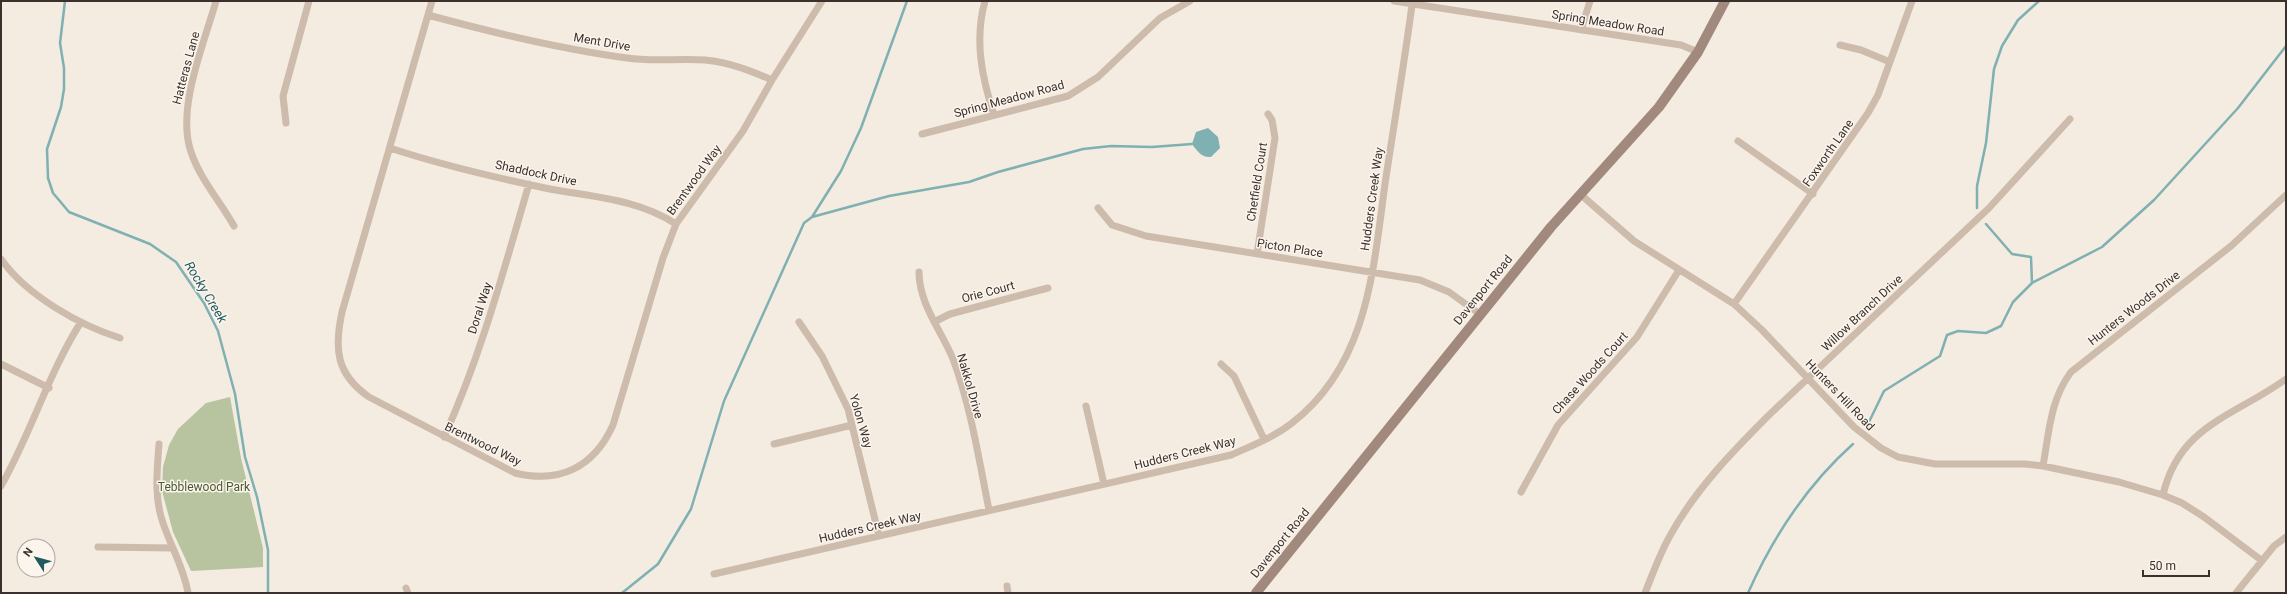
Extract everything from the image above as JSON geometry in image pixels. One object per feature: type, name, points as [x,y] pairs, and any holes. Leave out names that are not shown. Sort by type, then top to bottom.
[{"type":"street","name":"Hatteras Lane","points":[[216,1],[193,82],[185,121],[189,144],[197,167],[234,226]]},
{"type":"street","points":[[286,123],[283,96],[310,1]]},
{"type":"street","name":"Brentwood Way","points":[[432,1],[342,312],[337,334],[338,357],[345,374],[361,392],[515,473],[529,476],[543,476],[572,470],[593,457],[602,446],[613,425],[663,258],[676,224],[743,130],[772,80],[822,1]]},
{"type":"street","points":[[985,1],[979,28],[979,46],[984,79],[994,115]]},
{"type":"street","name":"Spring Meadow Road","points":[[922,134],[1058,100],[1077,92],[1098,77],[1160,18],[1190,1]]},
{"type":"street","name":"Spring Meadow Road","points":[[1394,1],[1412,5],[1681,45],[1698,52]]},
{"type":"street","points":[[1581,30],[1590,1]]},
{"type":"street","name":"Davenport Road","points":[[1256,593],[1480,315],[1580,194],[1658,107],[1698,52],[1725,1]]},
{"type":"street","name":"Foxworth Lane","points":[[1734,304],[1813,194],[1868,113],[1890,62],[1912,1]]},
{"type":"street","name":"Hudders Creek Way","points":[[714,574],[1231,455],[1264,439],[1298,418],[1322,393],[1339,370],[1358,332],[1372,271],[1412,5]]},
{"type":"street","name":"Ment Drive","points":[[428,15],[526,40],[627,58],[649,61],[714,61],[732,65],[772,80]]},
{"type":"street","points":[[1840,45],[1861,50],[1890,62]]},
{"type":"street","name":"Chetfield Court","points":[[1257,254],[1275,138],[1272,120],[1268,114]]},
{"type":"street","name":"Willow Branch Drive","points":[[1645,593],[1672,532],[1708,482],[1734,451],[1808,378],[1990,208],[2070,119]]},
{"type":"street","points":[[1738,141],[1813,194]]},
{"type":"street","name":"Shaddock Drive","points":[[390,148],[474,172],[635,204],[661,214],[676,224]]},
{"type":"street","name":"Doral Way","points":[[444,437],[454,416],[498,290],[529,184]]},
{"type":"street","name":"Hunters Hill Road","points":[[1580,194],[1634,242],[1734,304],[1762,330],[1854,427],[1872,442],[1898,456],[1935,464],[2024,464],[2043,466],[2112,481],[2164,495],[2182,503],[2262,560]]},
{"type":"street","name":"Hunters Woods Drive","points":[[2043,466],[2054,403],[2061,387],[2072,372],[2231,246],[2286,195]]},
{"type":"street","name":"Picton Place","points":[[1098,208],[1108,222],[1123,230],[1169,241],[1372,271],[1432,284],[1454,295],[1480,315]]},
{"type":"street","points":[[1,259],[30,289],[81,322],[120,338]]},
{"type":"street","name":"Chase Woods Court","points":[[1521,492],[1558,425],[1637,337],[1679,270]]},
{"type":"street","name":"Nakkol Drive","points":[[919,272],[919,288],[952,358],[961,385],[989,510]]},
{"type":"street","name":"Orie Court","points":[[934,322],[950,314],[1048,288]]},
{"type":"street","points":[[1,486],[32,427],[71,337],[81,322]]},
{"type":"street","name":"Yolon Way","points":[[799,322],[822,356],[840,390],[852,425],[879,536]]},
{"type":"street","points":[[1,364],[48,388]]},
{"type":"street","points":[[1221,364],[1234,376],[1264,439]]},
{"type":"street","points":[[2164,495],[2172,467],[2190,441],[2213,423],[2259,398],[2286,379]]},
{"type":"street","points":[[1086,406],[1104,484]]},
{"type":"street","points":[[774,444],[852,425]]},
{"type":"street","points":[[159,444],[158,502],[163,523],[185,578],[188,593]]},
{"type":"street","points":[[2236,593],[2274,546],[2286,537]]},
{"type":"street","points":[[98,547],[173,548]]},
{"type":"green space","name":"Tebblewood Park","points":[[230,397],[241,458],[263,548],[263,567],[191,571],[173,532],[162,491],[163,467],[169,445],[178,429],[206,403]]},
{"type":"water","points":[[1208,128],[1218,137],[1220,148],[1211,157],[1202,155],[1192,144],[1196,132]]},
{"type":"waterway","name":"Rocky Creek","points":[[65,1],[60,43],[64,68],[64,89],[61,107],[47,149],[48,178],[53,193],[69,212],[150,244],[176,262],[204,303],[218,331],[235,394],[245,457],[257,497],[268,550],[268,593]]},
{"type":"waterway","points":[[812,217],[841,171],[861,128],[907,1]]},
{"type":"waterway","points":[[1977,208],[1977,186],[1986,143],[1994,69],[2002,46],[2018,20],[2039,1]]},
{"type":"waterway","points":[[1867,426],[1884,391],[1940,356],[1947,335],[1958,331],[1986,333],[2001,326],[2013,302],[2032,283],[2102,247],[2154,200],[2238,108],[2286,46]]},
{"type":"waterway","points":[[622,593],[658,564],[691,509],[724,401],[804,223],[812,217],[889,196],[969,182],[998,172],[1083,149],[1111,146],[1152,147],[1192,144]]},
{"type":"waterway","points":[[1986,224],[2012,254],[2031,257],[2032,283]]},
{"type":"waterway","points":[[1748,593],[1768,552],[1806,494],[1836,460],[1853,444]]}]
